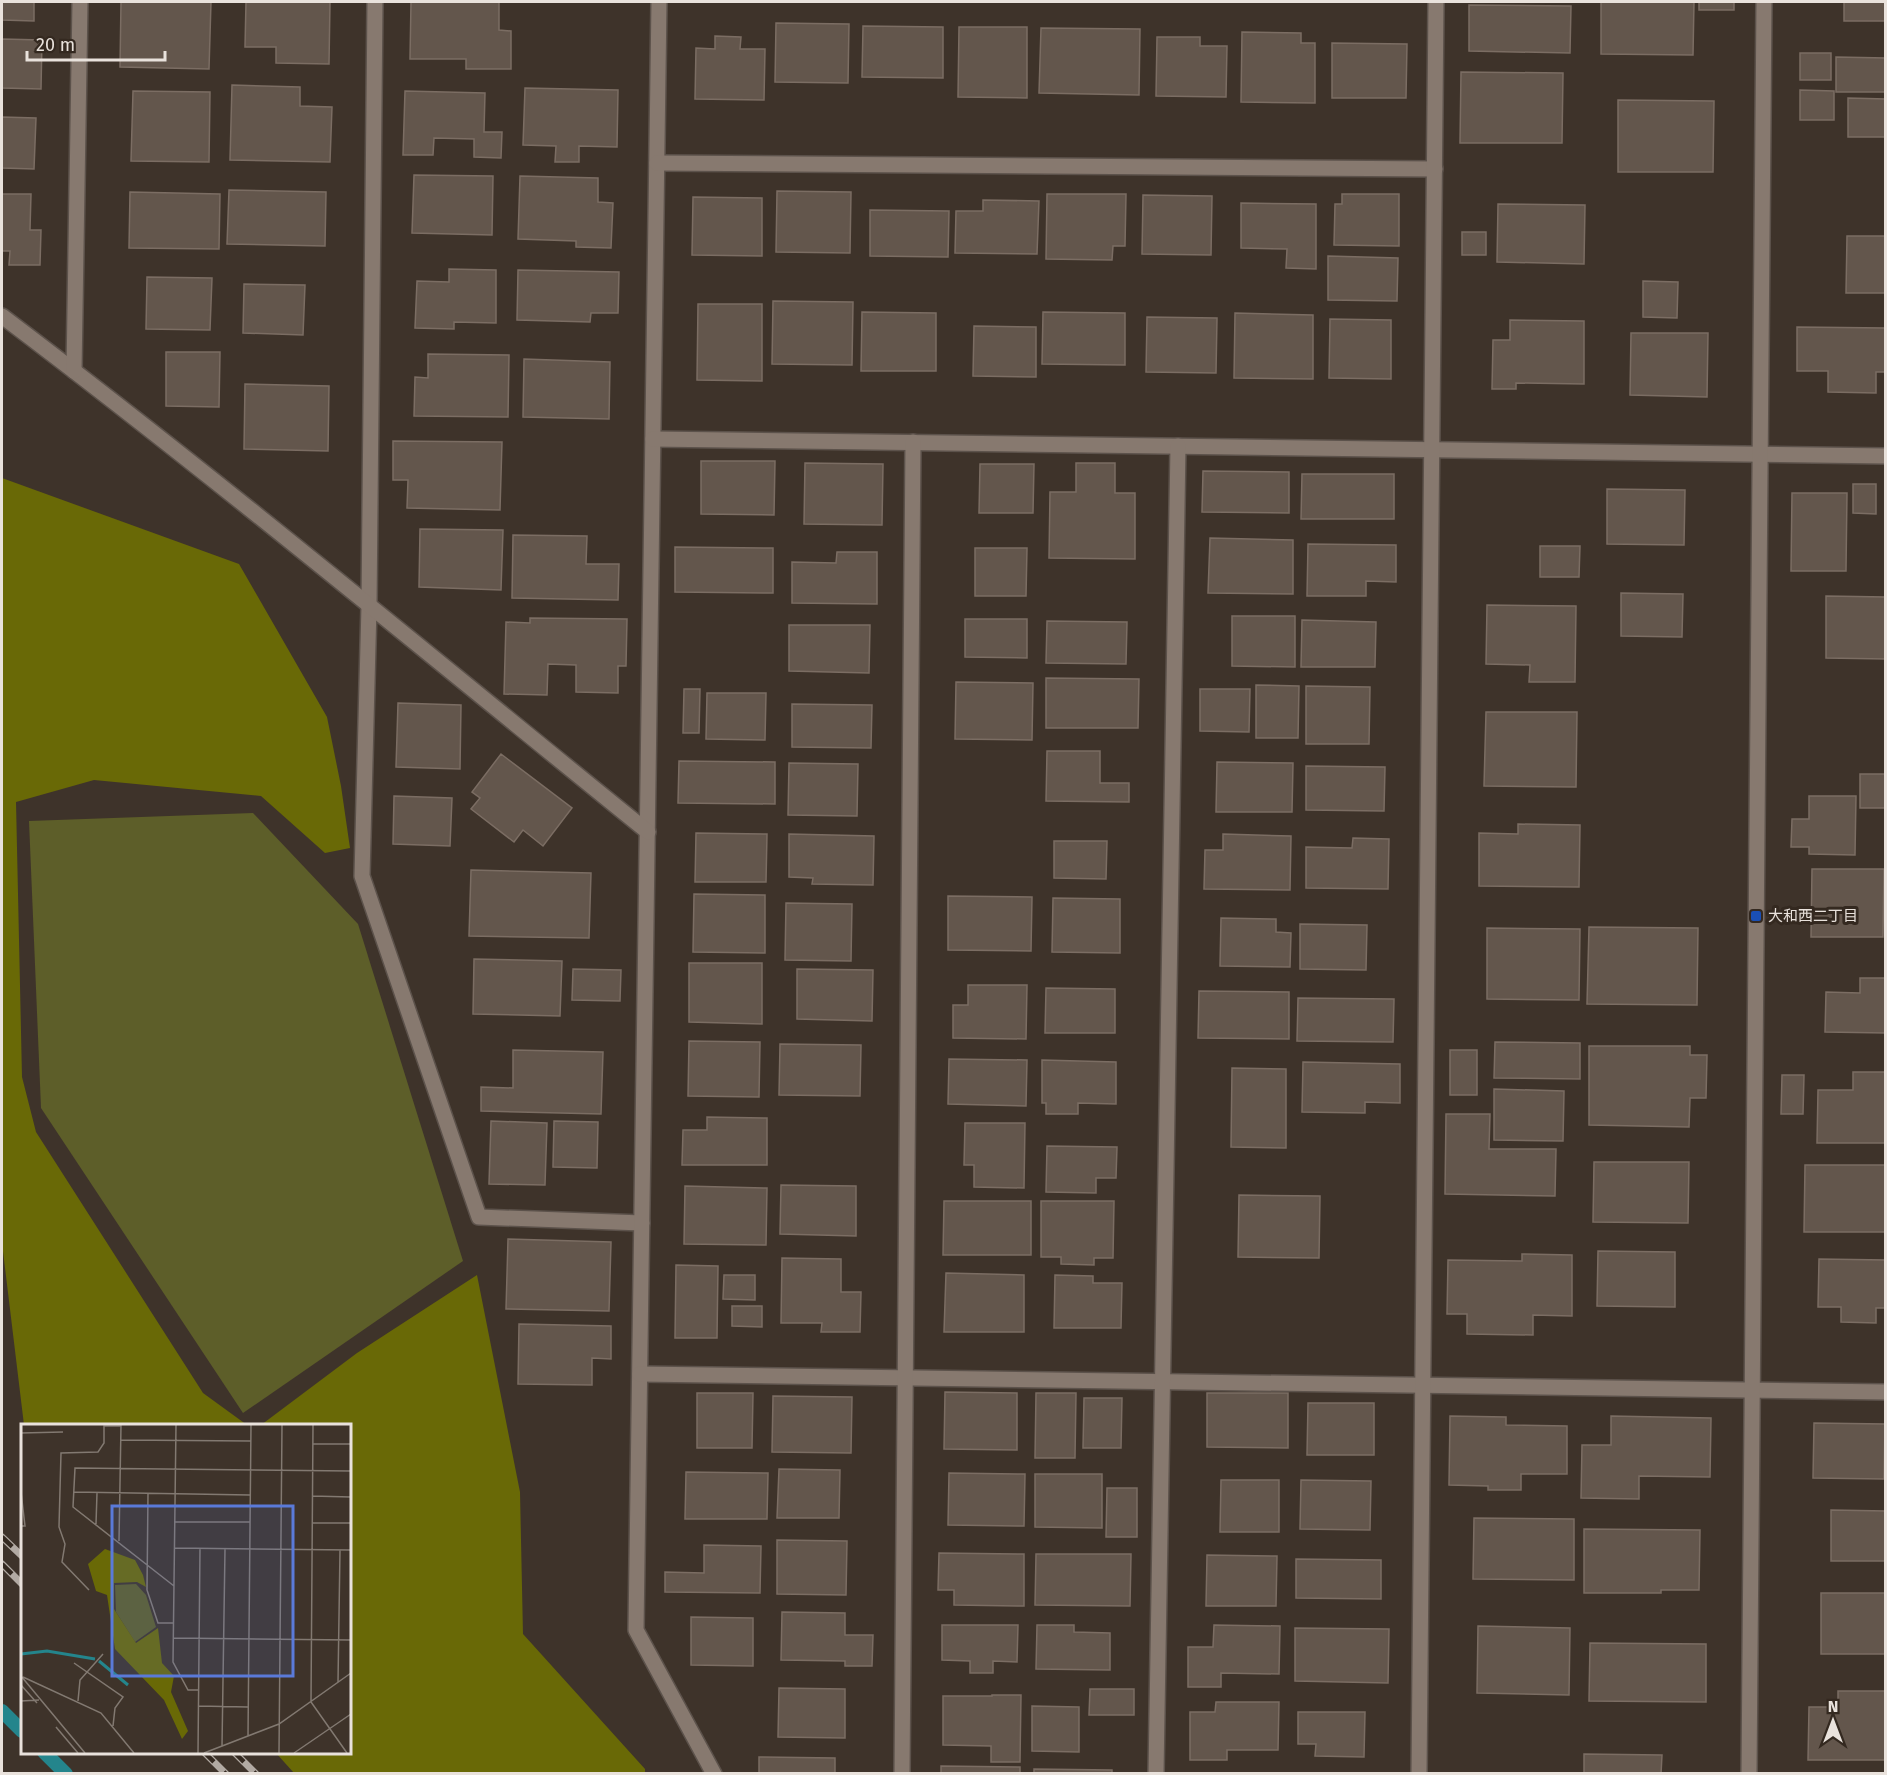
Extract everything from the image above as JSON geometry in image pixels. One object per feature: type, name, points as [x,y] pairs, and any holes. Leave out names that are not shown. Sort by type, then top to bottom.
[{"type":"street","points":[[74,371],[80,2]]},
{"type":"street","points":[[375,2],[369,606],[362,876],[479,1216],[642,1223]]},
{"type":"street","points":[[659,2],[636,1630],[714,1773]]},
{"type":"street","points":[[1419,1773],[1437,2]]},
{"type":"street","points":[[1749,1773],[1764,2]]},
{"type":"street","points":[[657,163],[1435,169]]},
{"type":"street","points":[[2,316],[369,606],[648,832]]},
{"type":"street","points":[[653,439],[1886,456]]},
{"type":"street","points":[[902,1773],[913,442]]},
{"type":"street","points":[[1156,1773],[1178,446]]},
{"type":"street","points":[[640,1374],[1886,1392]]},
{"type":"shaded area","points":[[2,478],[239,564],[327,717],[341,786],[350,848],[325,853],[261,796],[94,780],[16,802],[22,1077],[36,1132],[203,1393],[246,1424],[24,1424],[2,1243]]},
{"type":"shaded area","points":[[253,813],[358,924],[463,1261],[243,1413],[41,1108],[29,821]]},
{"type":"shaded area","points":[[477,1275],[520,1492],[523,1634],[645,1769],[645,1773],[294,1773],[277,1754],[351,1754],[351,1424],[262,1424],[357,1353]]},
{"type":"building","points":[[2,2],[34,2],[34,21],[2,20]]},
{"type":"building","points":[[121,2],[211,2],[209,69],[120,67]]},
{"type":"building","points":[[246,2],[330,2],[329,64],[276,63],[276,47],[245,47]]},
{"type":"building","points":[[411,2],[499,2],[499,30],[511,31],[511,69],[466,69],[466,59],[410,59]]},
{"type":"building","points":[[1601,2],[1694,2],[1693,55],[1601,54]]},
{"type":"building","points":[[1699,2],[1734,2],[1734,10],[1699,10]]},
{"type":"building","points":[[1844,2],[1886,2],[1886,21],[1844,21]]},
{"type":"building","points":[[1469,5],[1571,6],[1570,53],[1469,51]]},
{"type":"building","points":[[776,23],[849,24],[848,83],[775,82]]},
{"type":"building","points":[[863,26],[943,27],[943,78],[862,77]]},
{"type":"building","points":[[959,27],[1027,27],[1027,98],[958,97]]},
{"type":"building","points":[[1041,28],[1140,29],[1139,95],[1039,93]]},
{"type":"building","points":[[1242,32],[1301,33],[1301,43],[1315,43],[1315,103],[1241,102]]},
{"type":"building","points":[[715,36],[741,37],[740,49],[765,49],[764,100],[695,99],[696,48],[715,49]]},
{"type":"building","points":[[1157,37],[1200,37],[1200,46],[1227,46],[1226,97],[1156,96]]},
{"type":"building","points":[[2,39],[42,40],[41,89],[2,88]]},
{"type":"building","points":[[1332,43],[1407,44],[1406,98],[1332,98]]},
{"type":"building","points":[[1800,53],[1831,53],[1831,80],[1800,80]]},
{"type":"building","points":[[1836,57],[1886,58],[1886,92],[1836,92]]},
{"type":"building","points":[[1461,72],[1563,73],[1562,143],[1460,143]]},
{"type":"building","points":[[232,85],[300,87],[300,106],[332,107],[330,162],[230,160]]},
{"type":"building","points":[[525,88],[618,90],[617,147],[579,146],[579,162],[555,162],[556,146],[523,145]]},
{"type":"building","points":[[1800,90],[1834,91],[1834,120],[1800,120]]},
{"type":"building","points":[[133,91],[210,92],[209,162],[131,161]]},
{"type":"building","points":[[405,91],[485,93],[484,132],[502,132],[501,158],[474,157],[474,139],[434,138],[433,155],[403,155]]},
{"type":"building","points":[[1848,98],[1886,99],[1886,137],[1848,137]]},
{"type":"building","points":[[1618,100],[1714,101],[1713,172],[1618,172]]},
{"type":"building","points":[[2,117],[36,118],[34,169],[2,168]]},
{"type":"building","points":[[414,175],[493,176],[492,235],[412,233]]},
{"type":"building","points":[[520,176],[598,178],[598,202],[613,203],[611,248],[576,247],[576,241],[518,239]]},
{"type":"building","points":[[229,190],[326,192],[325,246],[227,244]]},
{"type":"building","points":[[777,191],[851,192],[850,253],[776,252]]},
{"type":"building","points":[[130,192],[220,194],[219,249],[129,248]]},
{"type":"building","points":[[2,194],[31,194],[30,230],[41,230],[40,265],[9,265],[10,251],[2,251]]},
{"type":"building","points":[[1047,194],[1126,194],[1125,246],[1113,246],[1112,260],[1046,259]]},
{"type":"building","points":[[1342,194],[1399,194],[1399,246],[1334,245],[1335,204],[1342,204]]},
{"type":"building","points":[[1143,195],[1212,196],[1211,255],[1142,254]]},
{"type":"building","points":[[693,197],[762,198],[762,256],[692,255]]},
{"type":"building","points":[[983,200],[1039,201],[1037,254],[955,253],[956,211],[983,211]]},
{"type":"building","points":[[1241,203],[1316,204],[1316,269],[1286,268],[1287,249],[1241,248]]},
{"type":"building","points":[[1498,204],[1585,205],[1584,264],[1497,262]]},
{"type":"building","points":[[870,210],[949,211],[948,257],[870,256]]},
{"type":"building","points":[[1462,232],[1486,232],[1486,255],[1462,255]]},
{"type":"building","points":[[1847,236],[1886,236],[1886,293],[1846,293]]},
{"type":"building","points":[[1328,256],[1398,258],[1397,301],[1328,300]]},
{"type":"building","points":[[449,269],[496,270],[496,323],[454,322],[454,329],[415,328],[417,281],[449,282]]},
{"type":"building","points":[[518,270],[619,272],[618,313],[591,313],[590,322],[517,320]]},
{"type":"building","points":[[147,277],[212,278],[210,330],[146,329]]},
{"type":"building","points":[[1643,281],[1678,282],[1677,318],[1643,317]]},
{"type":"building","points":[[244,284],[305,285],[303,335],[243,333]]},
{"type":"building","points":[[773,301],[853,302],[852,365],[772,364]]},
{"type":"building","points":[[698,304],[762,304],[762,381],[697,380]]},
{"type":"building","points":[[862,312],[936,313],[936,371],[861,371]]},
{"type":"building","points":[[1043,312],[1125,313],[1125,365],[1042,364]]},
{"type":"building","points":[[1235,313],[1313,315],[1313,379],[1234,378]]},
{"type":"building","points":[[1147,317],[1217,318],[1216,373],[1146,372]]},
{"type":"building","points":[[1330,319],[1391,320],[1391,379],[1329,378]]},
{"type":"building","points":[[1510,320],[1584,321],[1584,384],[1516,383],[1516,389],[1492,389],[1493,340],[1510,340]]},
{"type":"building","points":[[974,326],[1036,327],[1036,377],[973,376]]},
{"type":"building","points":[[1797,327],[1886,328],[1886,372],[1876,372],[1876,393],[1828,392],[1828,371],[1797,371]]},
{"type":"building","points":[[1631,333],[1708,333],[1707,397],[1630,395]]},
{"type":"building","points":[[166,352],[220,352],[219,407],[166,406]]},
{"type":"building","points":[[428,354],[509,355],[508,417],[414,416],[415,377],[428,378]]},
{"type":"building","points":[[524,359],[610,362],[609,419],[523,417]]},
{"type":"building","points":[[245,384],[329,386],[328,451],[244,449]]},
{"type":"building","points":[[393,441],[502,442],[500,510],[407,508],[408,480],[393,480]]},
{"type":"building","points":[[701,461],[775,461],[774,515],[701,514]]},
{"type":"building","points":[[805,463],[883,464],[882,525],[804,524]]},
{"type":"building","points":[[1076,463],[1115,463],[1115,493],[1135,493],[1135,559],[1049,558],[1050,492],[1076,492]]},
{"type":"building","points":[[980,464],[1034,464],[1033,513],[979,513]]},
{"type":"building","points":[[1203,471],[1289,472],[1289,513],[1202,512]]},
{"type":"building","points":[[1302,474],[1394,474],[1394,519],[1301,519]]},
{"type":"building","points":[[1853,484],[1876,484],[1876,514],[1853,513]]},
{"type":"building","points":[[1607,489],[1685,490],[1684,545],[1607,544]]},
{"type":"building","points":[[1792,493],[1847,493],[1846,571],[1791,571]]},
{"type":"building","points":[[420,529],[503,530],[501,590],[419,587]]},
{"type":"building","points":[[513,535],[587,536],[586,564],[619,564],[618,600],[512,598]]},
{"type":"building","points":[[1210,538],[1293,540],[1293,594],[1208,593]]},
{"type":"building","points":[[1308,544],[1396,545],[1396,582],[1366,581],[1366,596],[1307,596]]},
{"type":"building","points":[[1540,546],[1580,546],[1579,577],[1540,577]]},
{"type":"building","points":[[675,547],[773,548],[773,593],[675,592]]},
{"type":"building","points":[[975,548],[1027,548],[1026,596],[975,596]]},
{"type":"building","points":[[837,552],[877,552],[877,604],[792,603],[792,562],[836,563]]},
{"type":"building","points":[[1621,593],[1683,594],[1682,637],[1621,636]]},
{"type":"building","points":[[1826,596],[1886,597],[1886,659],[1826,658]]},
{"type":"building","points":[[1487,605],[1576,606],[1575,682],[1529,682],[1530,665],[1486,664]]},
{"type":"building","points":[[1232,616],[1295,616],[1295,667],[1232,666]]},
{"type":"building","points":[[530,618],[627,619],[626,666],[618,666],[618,693],[576,692],[576,665],[548,664],[547,695],[504,694],[506,622],[530,623]]},
{"type":"building","points":[[965,619],[1027,619],[1027,658],[965,657]]},
{"type":"building","points":[[1302,620],[1376,622],[1375,667],[1301,667]]},
{"type":"building","points":[[1047,621],[1127,622],[1126,664],[1046,663]]},
{"type":"building","points":[[789,625],[870,625],[869,673],[789,671]]},
{"type":"building","points":[[1046,678],[1139,679],[1138,728],[1046,728]]},
{"type":"building","points":[[956,682],[1033,683],[1032,740],[955,739]]},
{"type":"building","points":[[1256,685],[1299,686],[1298,738],[1256,738]]},
{"type":"building","points":[[1306,686],[1370,687],[1369,744],[1306,744]]},
{"type":"building","points":[[684,689],[700,689],[699,733],[683,733]]},
{"type":"building","points":[[1200,689],[1250,689],[1249,732],[1200,731]]},
{"type":"building","points":[[707,693],[766,693],[765,740],[706,739]]},
{"type":"building","points":[[398,703],[461,705],[460,769],[396,767]]},
{"type":"building","points":[[792,704],[872,705],[871,748],[792,747]]},
{"type":"building","points":[[1486,712],[1577,712],[1576,787],[1484,786]]},
{"type":"building","points":[[1047,751],[1100,751],[1100,783],[1129,783],[1129,802],[1046,801]]},
{"type":"building","points":[[501,754],[572,808],[543,846],[523,830],[514,842],[471,809],[480,798],[472,792]]},
{"type":"building","points":[[679,761],[775,762],[775,804],[678,803]]},
{"type":"building","points":[[1217,762],[1293,763],[1292,812],[1216,812]]},
{"type":"building","points":[[789,763],[858,764],[857,816],[788,815]]},
{"type":"building","points":[[1306,766],[1385,767],[1384,811],[1306,810]]},
{"type":"building","points":[[1860,774],[1886,774],[1886,808],[1860,808]]},
{"type":"building","points":[[394,796],[452,798],[450,846],[393,844]]},
{"type":"building","points":[[1809,796],[1856,796],[1855,855],[1809,854],[1809,847],[1791,847],[1792,819],[1809,819]]},
{"type":"building","points":[[1518,824],[1580,825],[1579,887],[1479,886],[1479,833],[1518,834]]},
{"type":"building","points":[[696,833],[767,834],[766,882],[695,882]]},
{"type":"building","points":[[789,834],[874,836],[873,885],[812,884],[813,878],[789,877]]},
{"type":"building","points":[[1223,834],[1291,836],[1290,890],[1204,889],[1205,850],[1223,850]]},
{"type":"building","points":[[1353,838],[1389,839],[1388,889],[1306,888],[1306,847],[1352,848]]},
{"type":"building","points":[[1054,841],[1107,841],[1106,879],[1054,878]]},
{"type":"building","points":[[1812,869],[1884,869],[1883,937],[1811,937]]},
{"type":"building","points":[[471,870],[591,873],[589,938],[469,936]]},
{"type":"building","points":[[694,894],[765,895],[765,953],[693,952]]},
{"type":"building","points":[[948,896],[1032,897],[1031,951],[948,950]]},
{"type":"building","points":[[1053,898],[1120,899],[1120,953],[1052,952]]},
{"type":"building","points":[[786,903],[852,904],[851,961],[785,960]]},
{"type":"building","points":[[1221,918],[1276,919],[1276,932],[1291,933],[1290,967],[1220,966]]},
{"type":"building","points":[[1300,924],[1367,925],[1366,970],[1300,969]]},
{"type":"building","points":[[1589,927],[1698,928],[1697,1005],[1587,1004]]},
{"type":"building","points":[[1487,928],[1580,929],[1579,1000],[1487,999]]},
{"type":"building","points":[[474,959],[562,961],[560,1016],[473,1014]]},
{"type":"building","points":[[689,963],[762,963],[762,1024],[689,1022]]},
{"type":"building","points":[[573,969],[621,970],[620,1001],[572,1000]]},
{"type":"building","points":[[797,969],[873,970],[872,1021],[797,1019]]},
{"type":"building","points":[[1860,978],[1886,978],[1886,1033],[1825,1032],[1826,992],[1860,993]]},
{"type":"building","points":[[968,985],[1027,985],[1026,1039],[953,1038],[953,1005],[968,1005]]},
{"type":"building","points":[[1046,988],[1115,989],[1115,1033],[1045,1033]]},
{"type":"building","points":[[1199,991],[1289,992],[1289,1039],[1198,1038]]},
{"type":"building","points":[[1298,998],[1394,999],[1393,1042],[1297,1041]]},
{"type":"building","points":[[689,1041],[760,1042],[759,1097],[688,1096]]},
{"type":"building","points":[[1495,1042],[1580,1043],[1580,1079],[1494,1078]]},
{"type":"building","points":[[780,1044],[861,1045],[860,1096],[779,1095]]},
{"type":"building","points":[[1589,1046],[1690,1046],[1690,1055],[1707,1055],[1706,1098],[1690,1098],[1689,1127],[1589,1125]]},
{"type":"building","points":[[513,1050],[603,1052],[601,1114],[481,1111],[481,1087],[513,1088]]},
{"type":"building","points":[[1450,1050],[1477,1050],[1477,1095],[1450,1095]]},
{"type":"building","points":[[949,1059],[1027,1060],[1026,1106],[948,1104]]},
{"type":"building","points":[[1042,1060],[1116,1062],[1116,1104],[1078,1103],[1078,1114],[1046,1114],[1046,1103],[1042,1103]]},
{"type":"building","points":[[1303,1062],[1400,1064],[1400,1103],[1365,1102],[1365,1113],[1302,1112]]},
{"type":"building","points":[[1232,1068],[1286,1069],[1286,1148],[1231,1147]]},
{"type":"building","points":[[1853,1072],[1886,1072],[1886,1143],[1817,1143],[1818,1090],[1853,1090]]},
{"type":"building","points":[[1782,1075],[1804,1075],[1803,1114],[1781,1114]]},
{"type":"building","points":[[1494,1089],[1564,1091],[1563,1141],[1494,1140]]},
{"type":"building","points":[[1446,1114],[1490,1114],[1489,1149],[1556,1149],[1555,1196],[1445,1194]]},
{"type":"building","points":[[707,1117],[767,1118],[767,1165],[682,1165],[683,1130],[707,1130]]},
{"type":"building","points":[[491,1121],[547,1123],[545,1185],[489,1184]]},
{"type":"building","points":[[554,1121],[598,1122],[597,1168],[553,1167]]},
{"type":"building","points":[[965,1123],[1025,1123],[1024,1188],[974,1187],[974,1165],[964,1165]]},
{"type":"building","points":[[1047,1146],[1117,1147],[1116,1178],[1096,1178],[1096,1193],[1046,1192]]},
{"type":"building","points":[[1594,1162],[1689,1162],[1688,1223],[1593,1222]]},
{"type":"building","points":[[1805,1165],[1886,1165],[1886,1232],[1804,1232]]},
{"type":"building","points":[[781,1185],[856,1186],[856,1236],[780,1234]]},
{"type":"building","points":[[685,1186],[767,1188],[766,1245],[684,1244]]},
{"type":"building","points":[[1239,1195],[1320,1196],[1319,1258],[1238,1257]]},
{"type":"building","points":[[944,1201],[1031,1201],[1031,1255],[943,1255]]},
{"type":"building","points":[[1041,1201],[1114,1201],[1113,1258],[1094,1258],[1094,1265],[1061,1264],[1061,1257],[1041,1257]]},
{"type":"building","points":[[508,1239],[611,1242],[609,1311],[506,1309]]},
{"type":"building","points":[[1598,1251],[1675,1252],[1675,1307],[1597,1306]]},
{"type":"building","points":[[1522,1254],[1572,1255],[1572,1316],[1533,1315],[1533,1335],[1467,1334],[1467,1314],[1447,1314],[1448,1260],[1522,1261]]},
{"type":"building","points":[[782,1258],[841,1259],[841,1292],[861,1292],[860,1332],[821,1332],[822,1323],[781,1323]]},
{"type":"building","points":[[1819,1259],[1886,1260],[1886,1308],[1876,1308],[1876,1323],[1841,1322],[1841,1307],[1818,1307]]},
{"type":"building","points":[[676,1265],[718,1266],[717,1338],[675,1338]]},
{"type":"building","points":[[946,1273],[1024,1275],[1024,1332],[944,1332]]},
{"type":"building","points":[[724,1275],[755,1275],[755,1300],[723,1299]]},
{"type":"building","points":[[1055,1275],[1093,1276],[1093,1283],[1122,1283],[1121,1328],[1054,1328]]},
{"type":"building","points":[[732,1306],[762,1306],[762,1327],[732,1326]]},
{"type":"building","points":[[519,1324],[611,1326],[611,1359],[592,1358],[592,1385],[518,1384]]},
{"type":"building","points":[[945,1392],[1017,1393],[1017,1450],[944,1449]]},
{"type":"building","points":[[697,1393],[753,1393],[752,1448],[697,1448]]},
{"type":"building","points":[[1036,1393],[1076,1393],[1075,1458],[1035,1458]]},
{"type":"building","points":[[1207,1393],[1288,1393],[1288,1448],[1207,1447]]},
{"type":"building","points":[[773,1396],[852,1397],[851,1453],[772,1452]]},
{"type":"building","points":[[1084,1398],[1122,1398],[1121,1448],[1083,1448]]},
{"type":"building","points":[[1308,1403],[1374,1403],[1374,1455],[1307,1455]]},
{"type":"building","points":[[1450,1416],[1506,1417],[1506,1425],[1567,1426],[1567,1474],[1521,1474],[1521,1490],[1488,1490],[1488,1486],[1449,1485]]},
{"type":"building","points":[[1611,1416],[1711,1418],[1710,1477],[1639,1476],[1639,1499],[1581,1498],[1582,1445],[1611,1445]]},
{"type":"building","points":[[1814,1423],[1885,1424],[1884,1479],[1813,1478]]},
{"type":"building","points":[[779,1469],[840,1470],[839,1518],[777,1518]]},
{"type":"building","points":[[686,1472],[768,1473],[767,1519],[685,1519]]},
{"type":"building","points":[[949,1473],[1025,1474],[1024,1526],[948,1525]]},
{"type":"building","points":[[1035,1474],[1102,1474],[1102,1528],[1035,1527]]},
{"type":"building","points":[[1221,1480],[1279,1480],[1279,1532],[1220,1532]]},
{"type":"building","points":[[1301,1480],[1371,1481],[1370,1530],[1300,1529]]},
{"type":"building","points":[[1107,1488],[1137,1488],[1137,1537],[1106,1537]]},
{"type":"building","points":[[1831,1510],[1886,1511],[1886,1561],[1831,1561]]},
{"type":"building","points":[[1474,1518],[1574,1519],[1574,1580],[1473,1579]]},
{"type":"building","points":[[1584,1529],[1700,1530],[1699,1590],[1661,1590],[1661,1593],[1584,1593]]},
{"type":"building","points":[[777,1540],[847,1541],[846,1595],[777,1594]]},
{"type":"building","points":[[704,1545],[761,1546],[760,1593],[665,1592],[665,1572],[704,1573]]},
{"type":"building","points":[[939,1553],[1024,1554],[1024,1606],[954,1605],[954,1590],[938,1590]]},
{"type":"building","points":[[1036,1554],[1131,1554],[1130,1606],[1035,1605]]},
{"type":"building","points":[[1207,1555],[1277,1556],[1276,1606],[1206,1606]]},
{"type":"building","points":[[1296,1559],[1381,1560],[1381,1599],[1296,1598]]},
{"type":"building","points":[[1821,1593],[1886,1593],[1886,1654],[1821,1654]]},
{"type":"building","points":[[782,1612],[845,1613],[845,1635],[873,1635],[872,1666],[845,1666],[845,1661],[781,1660]]},
{"type":"building","points":[[691,1617],[753,1618],[753,1666],[691,1665]]},
{"type":"building","points":[[942,1625],[1018,1625],[1017,1662],[993,1661],[993,1673],[970,1673],[970,1661],[942,1660]]},
{"type":"building","points":[[1037,1625],[1074,1625],[1074,1632],[1110,1633],[1110,1670],[1036,1669]]},
{"type":"building","points":[[1214,1625],[1280,1626],[1279,1674],[1221,1673],[1221,1687],[1188,1687],[1188,1647],[1213,1647]]},
{"type":"building","points":[[1478,1626],[1570,1628],[1569,1695],[1477,1693]]},
{"type":"building","points":[[1295,1628],[1389,1629],[1388,1683],[1295,1681]]},
{"type":"building","points":[[1590,1643],[1706,1644],[1706,1702],[1589,1701]]},
{"type":"building","points":[[779,1688],[845,1689],[845,1738],[778,1737]]},
{"type":"building","points":[[1090,1689],[1134,1689],[1134,1715],[1089,1715]]},
{"type":"building","points":[[1838,1691],[1886,1691],[1886,1760],[1808,1760],[1809,1707],[1838,1707]]},
{"type":"building","points":[[1021,1695],[1020,1762],[991,1762],[991,1746],[943,1745],[943,1696]]},
{"type":"building","points":[[1216,1702],[1279,1702],[1278,1750],[1227,1750],[1227,1760],[1190,1760],[1190,1712],[1215,1712]]},
{"type":"building","points":[[1032,1706],[1079,1707],[1079,1752],[1032,1751]]},
{"type":"building","points":[[1298,1712],[1365,1712],[1364,1757],[1315,1756],[1316,1744],[1298,1744]]},
{"type":"building","points":[[1584,1754],[1662,1755],[1661,1774],[1584,1774]]},
{"type":"building","points":[[759,1757],[835,1758],[835,1774],[759,1774]]},
{"type":"building","points":[[941,1766],[1020,1767],[1020,1774],[941,1774]]},
{"type":"building","points":[[1034,1769],[1112,1770],[1112,1774],[1034,1774]]},
{"type":"waterway","points":[[2,1711],[21,1730]]},
{"type":"waterway","points":[[46,1754],[66,1774]]},
{"type":"railway","points":[[2,1537],[21,1555]]},
{"type":"railway","points":[[2,1564],[21,1583]]},
{"type":"railway","points":[[206,1754],[226,1774]]},
{"type":"railway","points":[[236,1754],[256,1774]]},
{"type":"place","name":"大和西二丁目","points":[[1756,916]]}]
